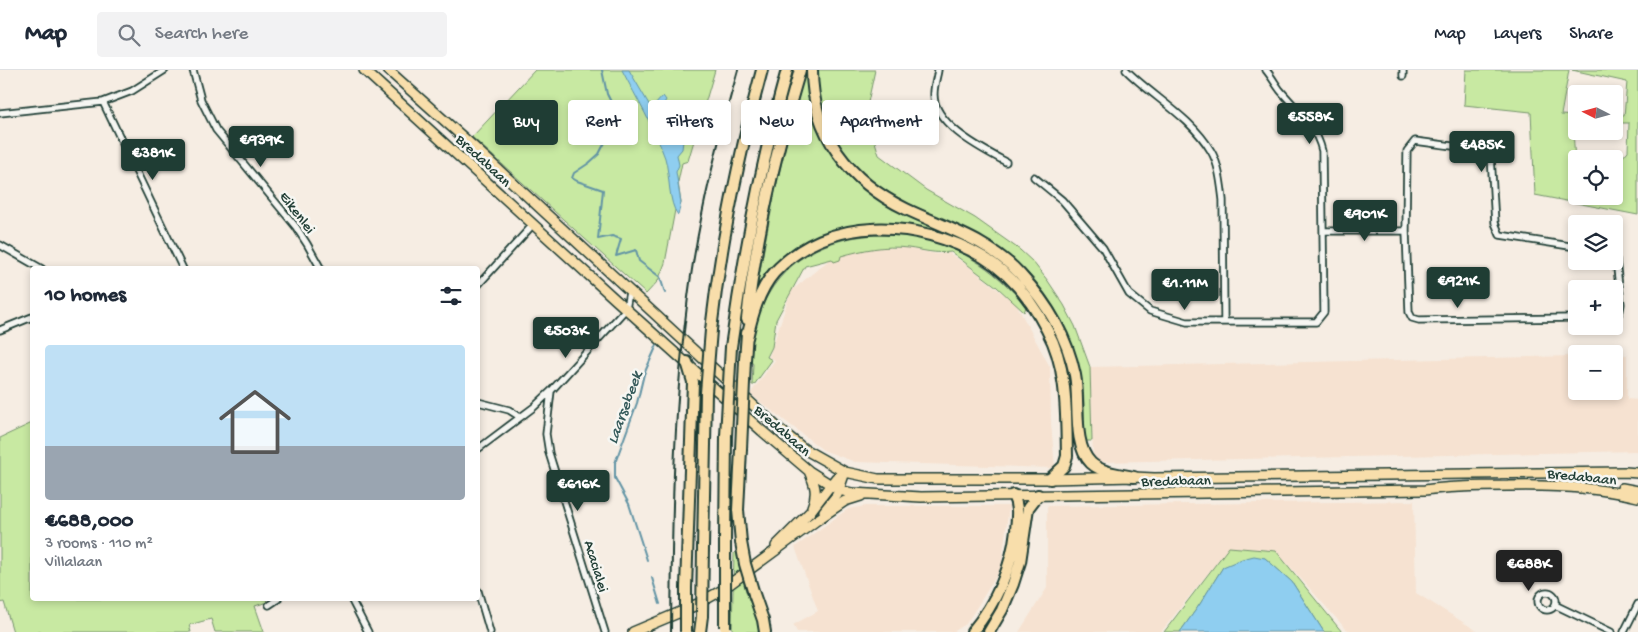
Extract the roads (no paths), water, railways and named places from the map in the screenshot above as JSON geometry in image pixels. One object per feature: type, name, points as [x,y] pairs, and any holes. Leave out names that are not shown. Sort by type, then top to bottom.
[{"type":"highway","points":[[701,632],[705,417],[711,330],[717,275],[732,190],[762,70]]},
{"type":"highway","points":[[724,630],[726,436],[731,348],[740,276],[755,195],[787,70]]},
{"type":"highway","points":[[765,632],[740,542],[738,510],[745,360],[749,300],[767,197],[786,117],[800,70]]},
{"type":"highway","points":[[812,70],[817,108],[829,139],[838,156],[849,169],[874,190],[905,209],[953,228],[985,245],[1011,264],[1035,289],[1053,316],[1067,347],[1075,376],[1080,438],[1085,455],[1097,467],[1134,477]]},
{"type":"highway","points":[[747,338],[755,309],[773,274],[808,245],[834,234],[879,228],[909,230],[930,234],[958,244],[984,258],[1005,274],[1020,289],[1036,310],[1056,352],[1064,386],[1067,456],[1064,466],[1050,479]]},
{"type":"highway","points":[[686,362],[693,382],[686,632]]},
{"type":"highway","points":[[972,632],[995,600],[1006,573],[1015,536],[1017,514],[1014,495]]},
{"type":"highway","points":[[989,632],[1002,610],[1013,584],[1020,562],[1028,508],[1038,495]]},
{"type":"highway","points":[[763,620],[770,632]]},
{"type":"main road","name":"Bredabaan","points":[[364,70],[741,412],[809,471],[835,488],[864,495],[921,497],[1382,491],[1481,486],[1545,486],[1599,489],[1638,498]]},
{"type":"main road","name":"Bredabaan","points":[[388,70],[778,428],[804,449],[845,472],[878,479],[1638,473]]},
{"type":"main road","points":[[809,471],[816,489],[815,499],[810,512]]},
{"type":"main road","points":[[770,553],[783,537],[835,488],[845,472]]},
{"type":"main road","points":[[1382,491],[1390,489],[1392,483],[1392,479],[1385,474]]},
{"type":"main road","points":[[968,479],[962,487],[965,494],[970,495]]},
{"type":"main road","points":[[817,520],[832,502],[835,488]]},
{"type":"main road","points":[[1599,489],[1623,488],[1638,490]]},
{"type":"main road","points":[[634,632],[690,608],[719,592],[817,520],[845,502],[864,495]]},
{"type":"street","points":[[0,113],[104,102],[132,92],[165,70]]},
{"type":"street","name":"Eikenlei","points":[[193,70],[201,100],[216,130],[296,228],[318,266]]},
{"type":"street","points":[[938,70],[934,94],[937,109],[953,129],[976,146],[1006,162]]},
{"type":"street","points":[[1126,70],[1189,124],[1212,152],[1221,184],[1223,200],[1224,322]]},
{"type":"street","points":[[1034,178],[1067,205],[1103,248],[1129,294],[1150,311],[1187,322],[1316,322],[1324,312],[1322,152],[1319,138],[1311,125],[1280,90],[1266,70]]},
{"type":"street","points":[[104,102],[182,266]]},
{"type":"street","points":[[1568,246],[1500,235],[1495,223],[1491,156],[1482,150],[1415,141],[1407,151],[1406,231],[1409,312],[1412,318],[1419,320],[1568,318]]},
{"type":"street","points":[[480,283],[529,229]]},
{"type":"street","points":[[1323,231],[1406,231]]},
{"type":"street","points":[[0,245],[37,266]]},
{"type":"street","points":[[480,447],[551,391],[626,309],[628,290]]},
{"type":"street","points":[[0,330],[30,318]]},
{"type":"street","name":"Acacialei","points":[[551,391],[546,434],[549,453],[605,632]]},
{"type":"street","name":"Bredabaan","points":[[741,412],[750,401]]},
{"type":"street","points":[[480,403],[509,410],[520,417]]},
{"type":"street","points":[[480,598],[490,632]]},
{"type":"street","points":[[269,605],[275,601]]},
{"type":"street","points":[[352,601],[368,632]]},
{"type":"street","points":[[1624,632],[1638,604]]},
{"type":"street","points":[[1555,606],[1611,632]]},
{"type":"water","points":[[622,70],[629,70],[648,103],[648,119]]},
{"type":"water","points":[[660,145],[682,145],[677,155],[679,165],[676,172],[681,203],[678,215],[672,203],[667,165]]},
{"type":"water","points":[[1254,556],[1265,558],[1292,582],[1324,632],[1180,632],[1223,567]]},
{"type":"waterway","points":[[602,70],[607,94],[615,110],[616,117],[599,154],[574,173],[572,178],[603,190],[598,239],[612,236],[621,239],[616,256],[636,250],[639,261],[660,277],[665,293]]},
{"type":"waterway","name":"Laarsebeek","points":[[647,560],[629,504],[615,478],[615,463],[637,403],[644,374],[657,345]]},
{"type":"waterway","name":"Laarsebeek","points":[[652,578],[660,604]]},
{"type":"railway","points":[[671,632],[676,433],[686,314],[700,221],[721,130],[738,70]]}]
